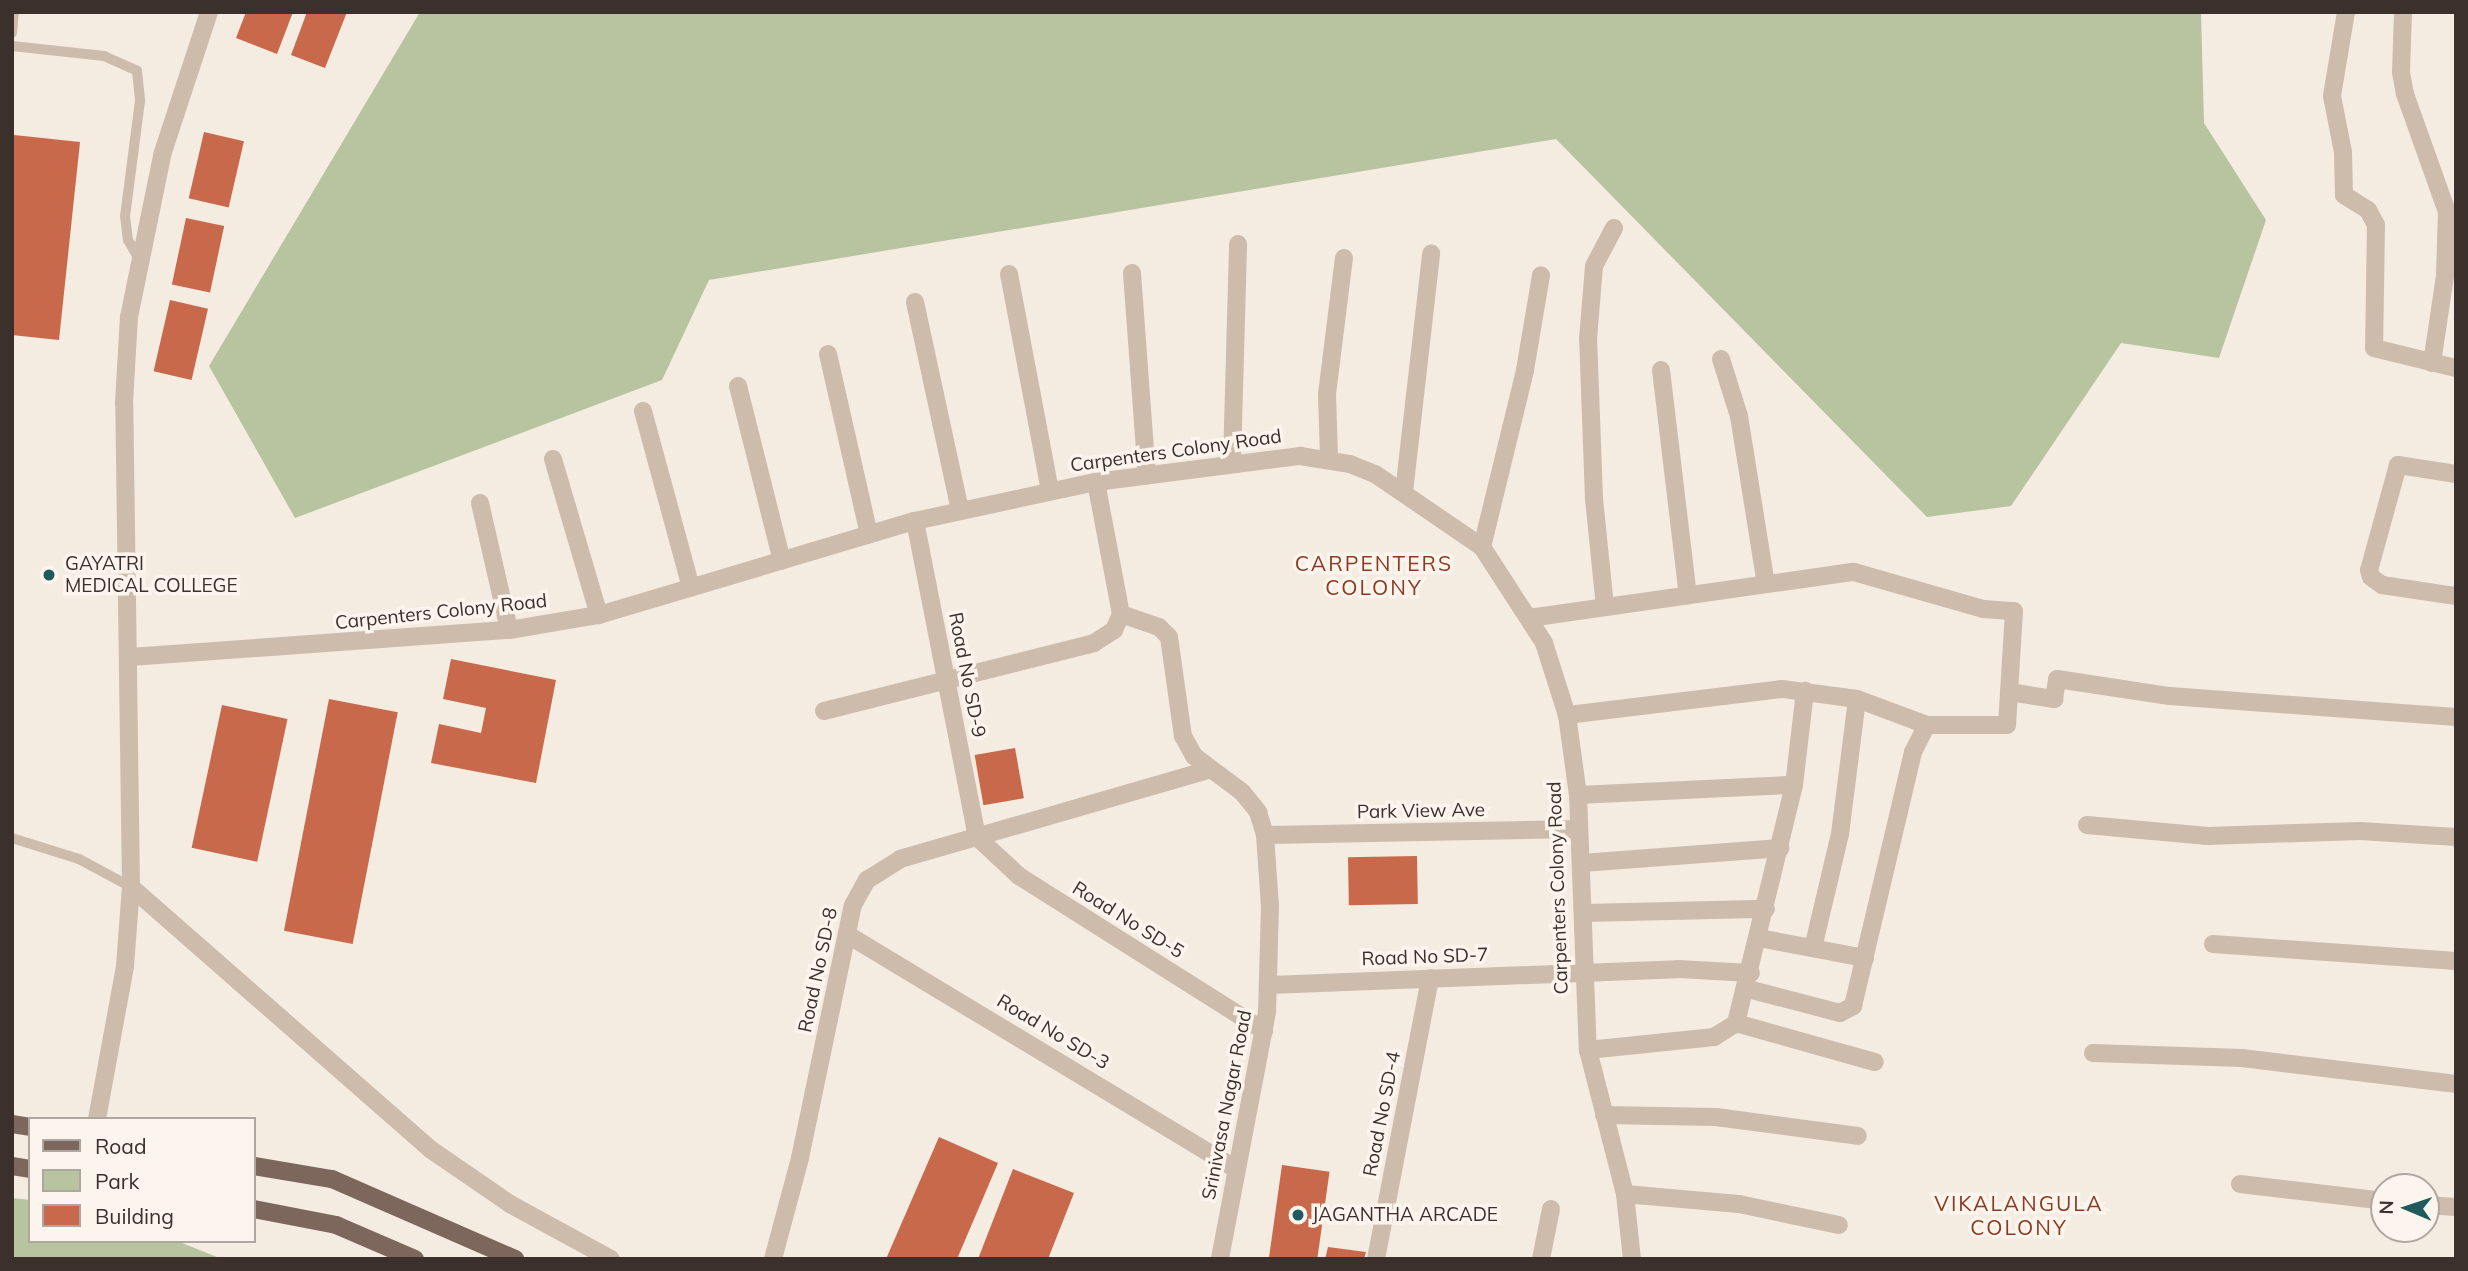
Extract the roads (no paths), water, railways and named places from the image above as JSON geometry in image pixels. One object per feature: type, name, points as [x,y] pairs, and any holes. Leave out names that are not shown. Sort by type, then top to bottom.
[{"type":"main road","points":[[256,1166],[332,1179],[515,1259]]},
{"type":"main road","points":[[256,1209],[336,1225],[415,1259]]},
{"type":"street","points":[[97,1117],[125,966],[131,887],[130,657],[124,403],[129,317],[163,152],[209,12]]},
{"type":"street","points":[[2346,12],[2332,96],[2343,152],[2344,195],[2368,210],[2376,225],[2374,348],[2456,368]]},
{"type":"street","points":[[2403,12],[2401,72],[2405,94],[2447,212],[2445,276],[2432,363]]},
{"type":"street","points":[[1605,607],[1594,499],[1588,338],[1594,266],[1614,228]]},
{"type":"street","points":[[1231,462],[1238,244]]},
{"type":"street","points":[[1404,492],[1432,254]]},
{"type":"street","points":[[1329,457],[1327,394],[1344,258]]},
{"type":"street","points":[[1132,272],[1147,475]]},
{"type":"street","points":[[1009,274],[1050,491]]},
{"type":"street","points":[[1482,547],[1525,370],[1541,275]]},
{"type":"street","points":[[915,302],[960,510]]},
{"type":"street","points":[[828,354],[869,534]]},
{"type":"street","points":[[1721,359],[1739,416],[1766,584]]},
{"type":"street","points":[[1661,370],[1688,595]]},
{"type":"street","points":[[738,386],[782,561]]},
{"type":"street","points":[[643,411],[691,588]]},
{"type":"street","name":"Carpenters Colony Road","points":[[130,657],[509,630],[599,615],[869,534],[960,510],[1096,482],[1231,462],[1329,457],[1375,474],[1482,547],[1544,643],[1567,715],[1578,795],[1588,1050],[1625,1194],[1632,1259]]},
{"type":"street","points":[[553,459],[599,615]]},
{"type":"street","points":[[2456,474],[2398,464],[2370,570],[2371,577],[2382,585],[2456,596]]},
{"type":"street","points":[[824,711],[946,678],[1094,643],[1114,630],[1121,614],[1096,482]]},
{"type":"street","points":[[480,503],[509,630]]},
{"type":"street","name":"Road No SD-9","points":[[915,521],[977,837]]},
{"type":"street","points":[[1529,618],[1863,572],[1983,609],[2014,611],[2007,725],[1927,725],[1857,699],[1782,689],[1567,715]]},
{"type":"street","name":"Srinivasa Nagar Road","points":[[1121,614],[1158,627],[1169,637],[1183,736],[1209,770],[1242,792],[1258,812],[1265,835],[1270,906],[1264,1031],[1235,1168],[1220,1259]]},
{"type":"street","points":[[2010,692],[2054,699],[2057,679],[2170,696],[2456,717]]},
{"type":"street","points":[[1588,1050],[1714,1037],[1736,1023],[1749,981],[1794,785],[1805,691]]},
{"type":"street","points":[[1813,948],[1840,834],[1857,699]]},
{"type":"street","points":[[1759,938],[1865,958],[1913,752],[1927,725]]},
{"type":"street","name":"Road No SD-8","points":[[773,1259],[858,893],[881,869],[977,837],[1209,770]]},
{"type":"street","points":[[1578,795],[1794,785]]},
{"type":"street","points":[[2087,825],[2207,836],[2360,831],[2456,837]]},
{"type":"street","name":"Park View Ave","points":[[1265,835],[1579,829]]},
{"type":"street","name":"Road No SD-5","points":[[977,837],[1019,876],[1264,1031]]},
{"type":"street","points":[[1582,863],[1780,848]]},
{"type":"street","points":[[131,887],[430,1149],[510,1204],[611,1259]]},
{"type":"street","points":[[1584,913],[1766,909]]},
{"type":"street","name":"Road No SD-3","points":[[848,935],[1235,1168]]},
{"type":"street","points":[[2213,944],[2456,961]]},
{"type":"street","name":"Road No SD-7","points":[[1268,985],[1584,971],[1749,981],[1847,1012],[1857,997],[1865,958]]},
{"type":"street","name":"Road No SD-4","points":[[1376,1259],[1430,978]]},
{"type":"street","points":[[1736,1023],[1875,1062]]},
{"type":"street","points":[[2093,1053],[2242,1059],[2456,1084]]},
{"type":"street","points":[[1604,1115],[1729,1119],[1858,1136]]},
{"type":"street","points":[[2240,1184],[2370,1199]]},
{"type":"street","points":[[1625,1194],[1739,1204],[1839,1225]]},
{"type":"street","points":[[1541,1259],[1551,1209]]},
{"type":"lane","points":[[12,33],[15,12]]},
{"type":"lane","points":[[12,46],[104,56],[137,71],[140,101],[125,216],[128,240],[139,260]]},
{"type":"lane","points":[[12,838],[79,859],[131,887]]},
{"type":"place","name":"GAYATRI MEDICAL COLLEGE","points":[[49,575]]},
{"type":"place","name":"JAGANTHA ARCADE","points":[[1298,1215]]},
{"type":"district","name":"CARPENTERS COLONY","points":[[1374,575]]},
{"type":"district","name":"VIKALANGULA COLONY","points":[[2019,1215]]}]
